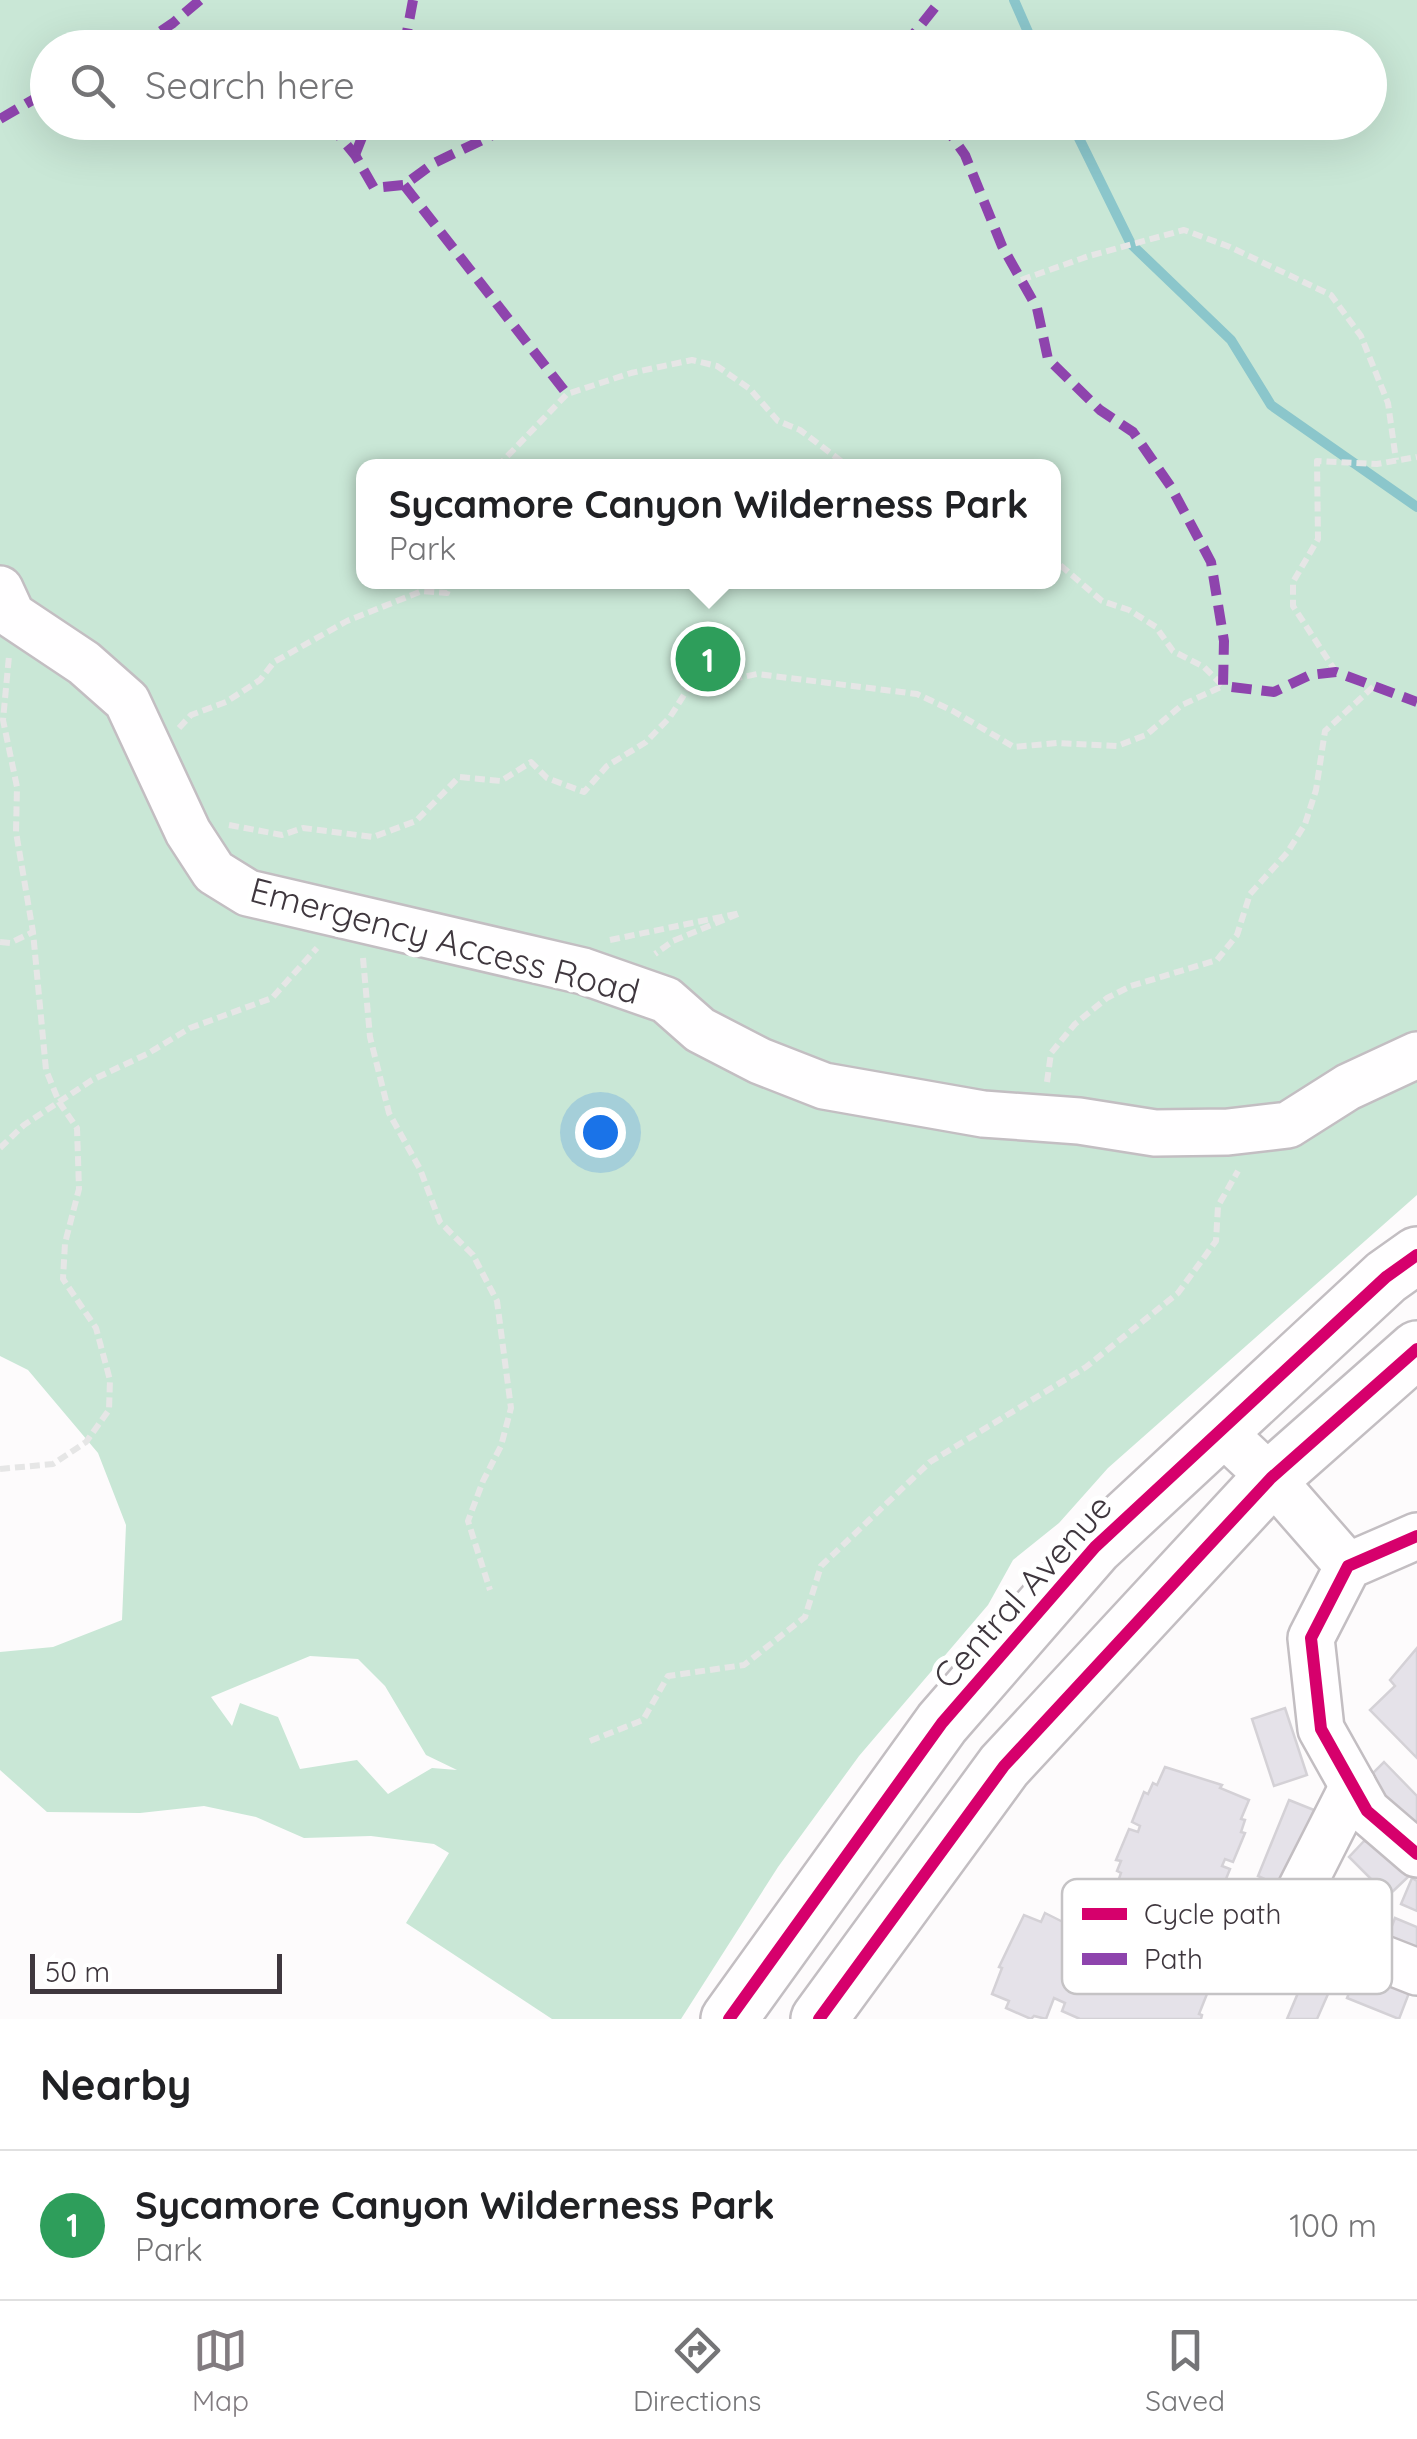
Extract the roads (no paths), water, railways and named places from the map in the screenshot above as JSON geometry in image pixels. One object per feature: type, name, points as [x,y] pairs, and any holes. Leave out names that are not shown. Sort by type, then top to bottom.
[{"type":"main road","name":"Central Avenue","points":[[729,2019],[942,1723],[1095,1547],[1386,1278],[1417,1255]]},
{"type":"main road","points":[[819,2019],[1004,1766],[1271,1478],[1417,1349]]},
{"type":"street","name":"Emergency Access Road","points":[[6,602],[127,701],[188,832],[214,872],[248,893],[583,971],[666,1000],[700,1030],[760,1061],[824,1086],[983,1114],[1156,1133],[1228,1132],[1288,1125],[1348,1087],[1417,1055]]},
{"type":"street","points":[[1221,1431],[1271,1478],[1348,1566]]},
{"type":"street","points":[[1417,1536],[1348,1566],[1310,1638],[1322,1729],[1367,1811],[1417,1854]]},
{"type":"street","points":[[1306,1879],[1354,1786]]},
{"type":"street","points":[[1392,1962],[1417,1972]]},
{"type":"waterway","points":[[1014,0],[1027,30]]},
{"type":"waterway","points":[[1080,140],[1131,244],[1231,340],[1271,405],[1417,507]]},
{"type":"place","name":"Sycamore Canyon Wilderness Park","points":[[708,659]]}]
